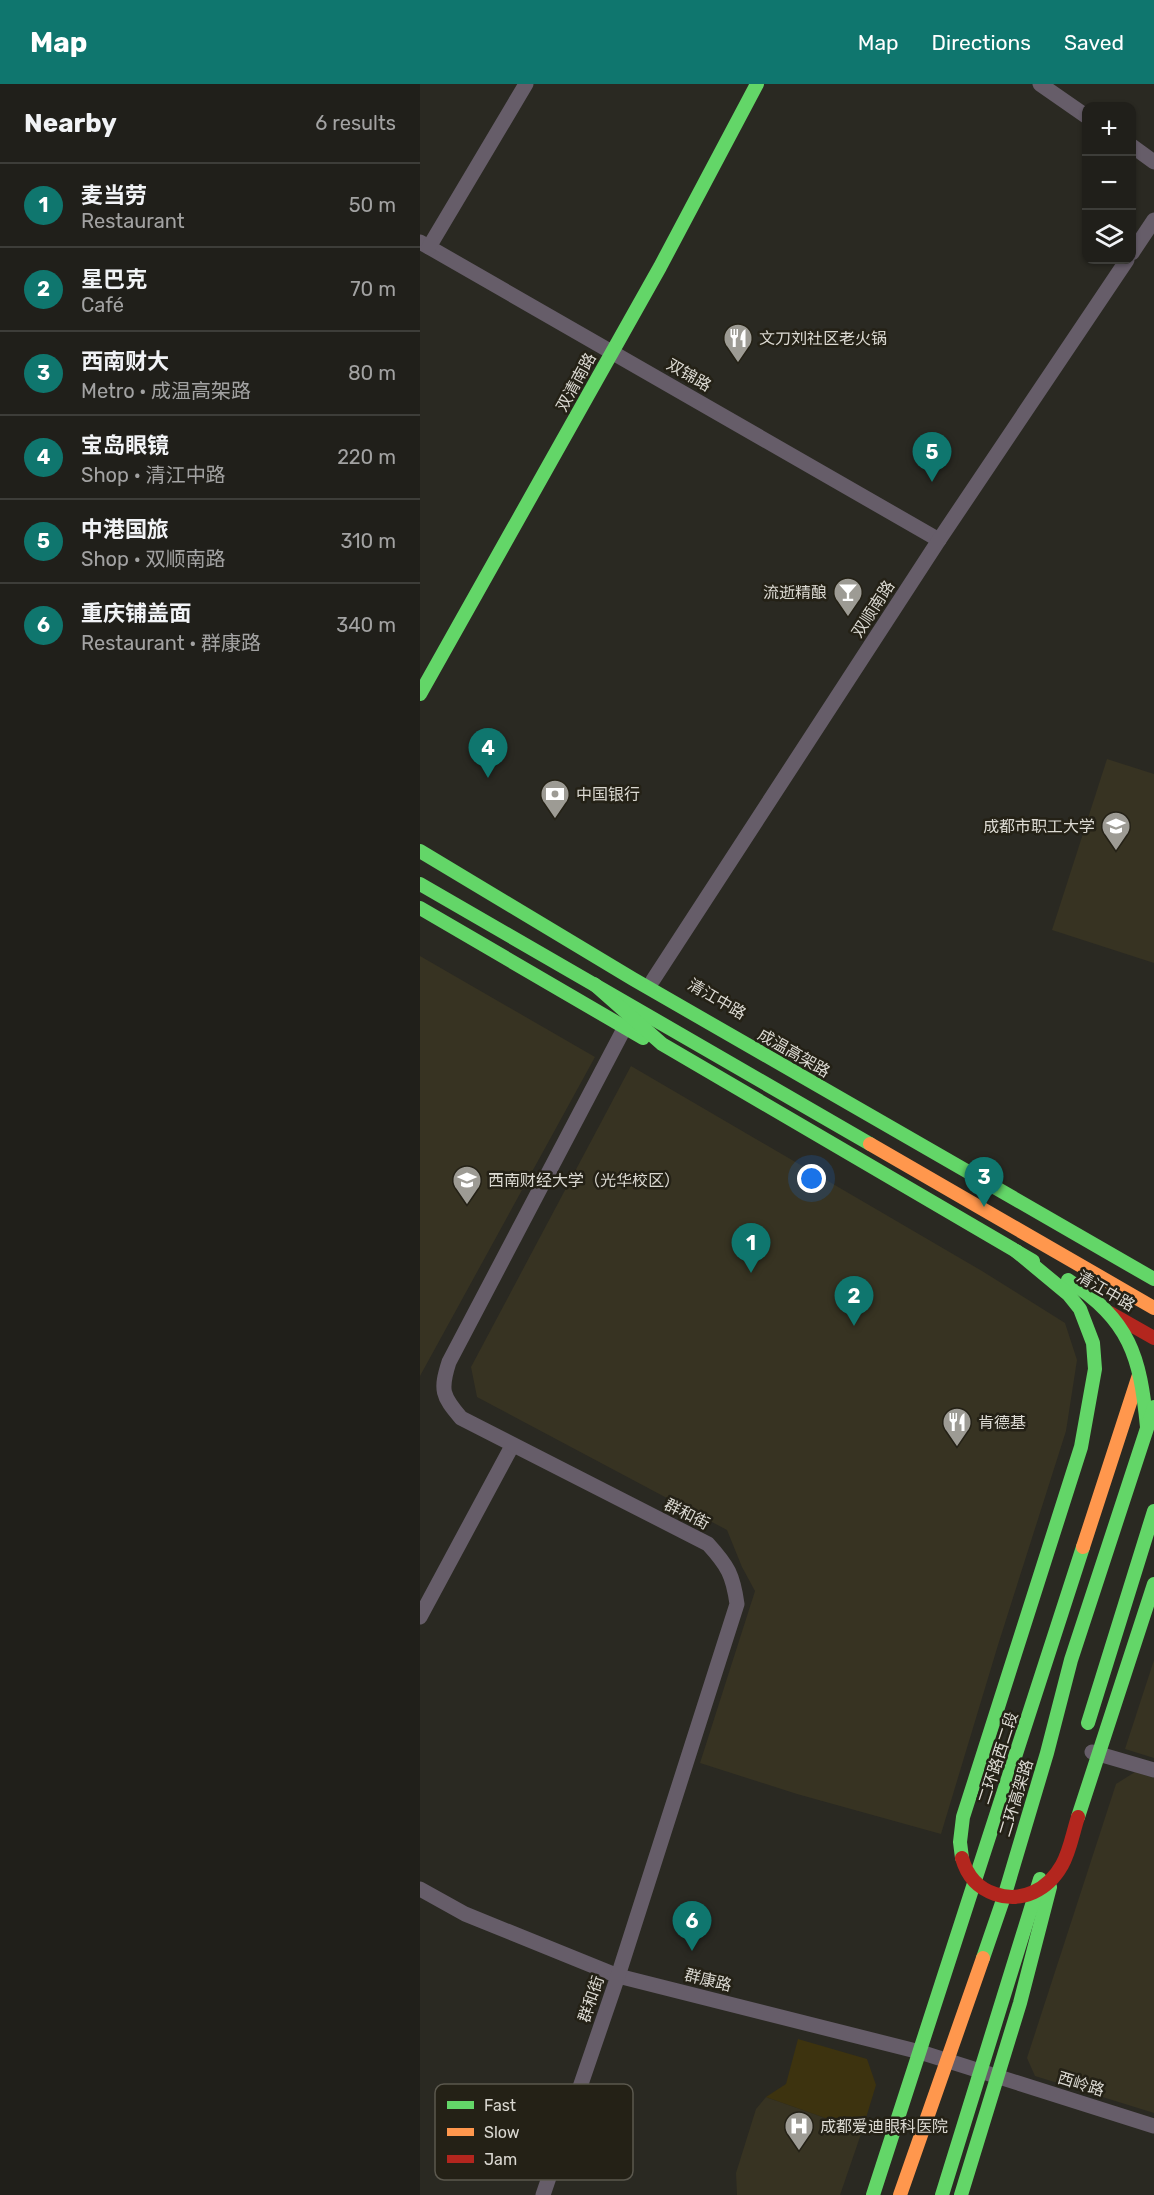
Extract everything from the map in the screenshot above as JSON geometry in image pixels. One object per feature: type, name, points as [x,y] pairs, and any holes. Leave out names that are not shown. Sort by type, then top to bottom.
[{"type":"main road","name":"双清南路","points":[[420,694],[660,267],[757,84]]},
{"type":"main road","name":"清江中路","points":[[420,842],[1154,1274]]},
{"type":"main road","name":"成温高架路","points":[[420,851],[633,980],[1154,1279]]},
{"type":"main road","points":[[420,884],[1154,1308]]},
{"type":"main road","name":"清江中路","points":[[420,908],[1153,1336]]},
{"type":"main road","points":[[594,984],[662,1044],[1096,1300],[1118,1323],[1137,1358],[1144,1391],[1147,1427]]},
{"type":"main road","points":[[1016,1251],[1068,1294],[1080,1309],[1093,1343],[1095,1370],[1081,1447],[963,1817],[959,1836],[964,1866],[974,1882],[986,1892],[1017,1899],[1029,1895],[1050,1881],[1062,1865],[1154,1584]]},
{"type":"main road","name":"二环路西二段","points":[[873,2195],[1153,1336]]},
{"type":"main road","name":"二环高架路","points":[[900,2195],[1005,1894],[1047,1753],[1071,1660],[1154,1407]]},
{"type":"main road","points":[[961,2195],[1039,1935],[1083,1751],[1154,1511]]},
{"type":"main road","points":[[1083,1751],[1154,1532]]},
{"type":"main road","points":[[942,2195],[1044,1867]]},
{"type":"street","points":[[425,244],[526,84]]},
{"type":"street","points":[[1040,84],[1082,113]]},
{"type":"street","points":[[1136,149],[1154,162]]},
{"type":"street","points":[[1136,246],[1154,220]]},
{"type":"street","name":"双锦路","points":[[425,244],[939,540]]},
{"type":"street","name":"双顺南路","points":[[652,980],[939,540],[1124,264]]},
{"type":"street","name":"群和街","points":[[581,2084],[737,1604],[734,1582],[725,1563],[708,1544],[461,1418],[447,1401],[442,1382],[449,1362],[626,1028]]},
{"type":"street","points":[[420,1617],[512,1446]]},
{"type":"street","points":[[1083,1751],[1154,1770]]},
{"type":"street","name":"群康路","points":[[420,1889],[465,1914],[618,1976],[920,2052],[998,2077]]},
{"type":"street","name":"西岭路","points":[[998,2077],[1154,2126]]},
{"type":"street","name":"群和街","points":[[543,2195],[548,2180]]},
{"type":"shaded area","name":"成都市职工大学","points":[[1107,759],[1154,774],[1154,963],[1052,930]]},
{"type":"shaded area","name":"西南财经大学（光华校区）","points":[[420,956],[595,1057],[420,1376]]},
{"type":"shaded area","points":[[631,1066],[982,1271],[1065,1323],[1077,1360],[1066,1431],[941,1834],[797,1794],[700,1763],[755,1591],[742,1567],[727,1530],[477,1397],[471,1367]]},
{"type":"shaded area","points":[[1154,1660],[1154,1758],[1125,1749]]},
{"type":"shaded area","points":[[1135,1772],[1154,1778],[1154,2113],[1035,2076],[1027,2058],[1116,1784]]},
{"type":"shaded area","points":[[798,2039],[867,2059],[876,2085],[862,2131],[766,2097],[786,2084]]},
{"type":"shaded area","name":"成都爱迪眼科医院","points":[[766,2097],[862,2131],[840,2195],[737,2195],[736,2173],[756,2109]]},
{"type":"traffic: fast","points":[[420,694],[660,267],[757,84]]},
{"type":"traffic: fast","points":[[420,851],[633,979],[1154,1279]]},
{"type":"traffic: fast","points":[[420,884],[870,1144]]},
{"type":"traffic: fast","points":[[420,908],[643,1038]]},
{"type":"traffic: fast","points":[[594,984],[662,1044],[1033,1261]]},
{"type":"traffic: fast","points":[[962,1858],[960,1842],[963,1817],[1081,1447],[1095,1369],[1093,1343],[1080,1309],[1068,1294],[1016,1251]]},
{"type":"traffic: fast","points":[[1068,1280],[1106,1310],[1128,1342],[1140,1379],[1147,1427]]},
{"type":"traffic: fast","points":[[983,1958],[1005,1894],[1047,1753],[1071,1660],[1154,1407]]},
{"type":"traffic: fast","points":[[1088,1723],[1154,1511]]},
{"type":"traffic: fast","points":[[873,2195],[1083,1547]]},
{"type":"traffic: fast","points":[[1078,1817],[1154,1584]]},
{"type":"traffic: fast","points":[[942,2195],[1040,1879]]},
{"type":"traffic: fast","points":[[961,2195],[1020,2003],[1050,1887]]},
{"type":"traffic: slow","points":[[870,1144],[1154,1308]]},
{"type":"traffic: slow","points":[[1083,1547],[1139,1375]]},
{"type":"traffic: slow","points":[[900,2195],[983,1958]]},
{"type":"traffic: jam","points":[[1110,1313],[1154,1338]]},
{"type":"traffic: jam","points":[[962,1858],[974,1880],[995,1894],[1015,1897],[1033,1892],[1042,1888],[1062,1865],[1078,1817]]},
{"type":"place","name":"文刀刘社区老火锅","points":[[738,364]]},
{"type":"place","name":"中港国旅","points":[[932,482]]},
{"type":"place","name":"流逝精酿","points":[[848,618]]},
{"type":"place","name":"宝岛眼镜","points":[[488,778]]},
{"type":"place","name":"中国银行","points":[[555,820]]},
{"type":"place","name":"成都市职工大学","points":[[1116,852]]},
{"type":"place","name":"西南财经大学（光华校区）","points":[[467,1206]]},
{"type":"place","name":"西南财大","points":[[984,1207]]},
{"type":"place","name":"麦当劳","points":[[751,1273]]},
{"type":"place","name":"星巴克","points":[[854,1326]]},
{"type":"place","name":"肯德基","points":[[957,1448]]},
{"type":"place","name":"重庆铺盖面","points":[[692,1951]]},
{"type":"place","name":"成都爱迪眼科医院","points":[[799,2152]]}]
